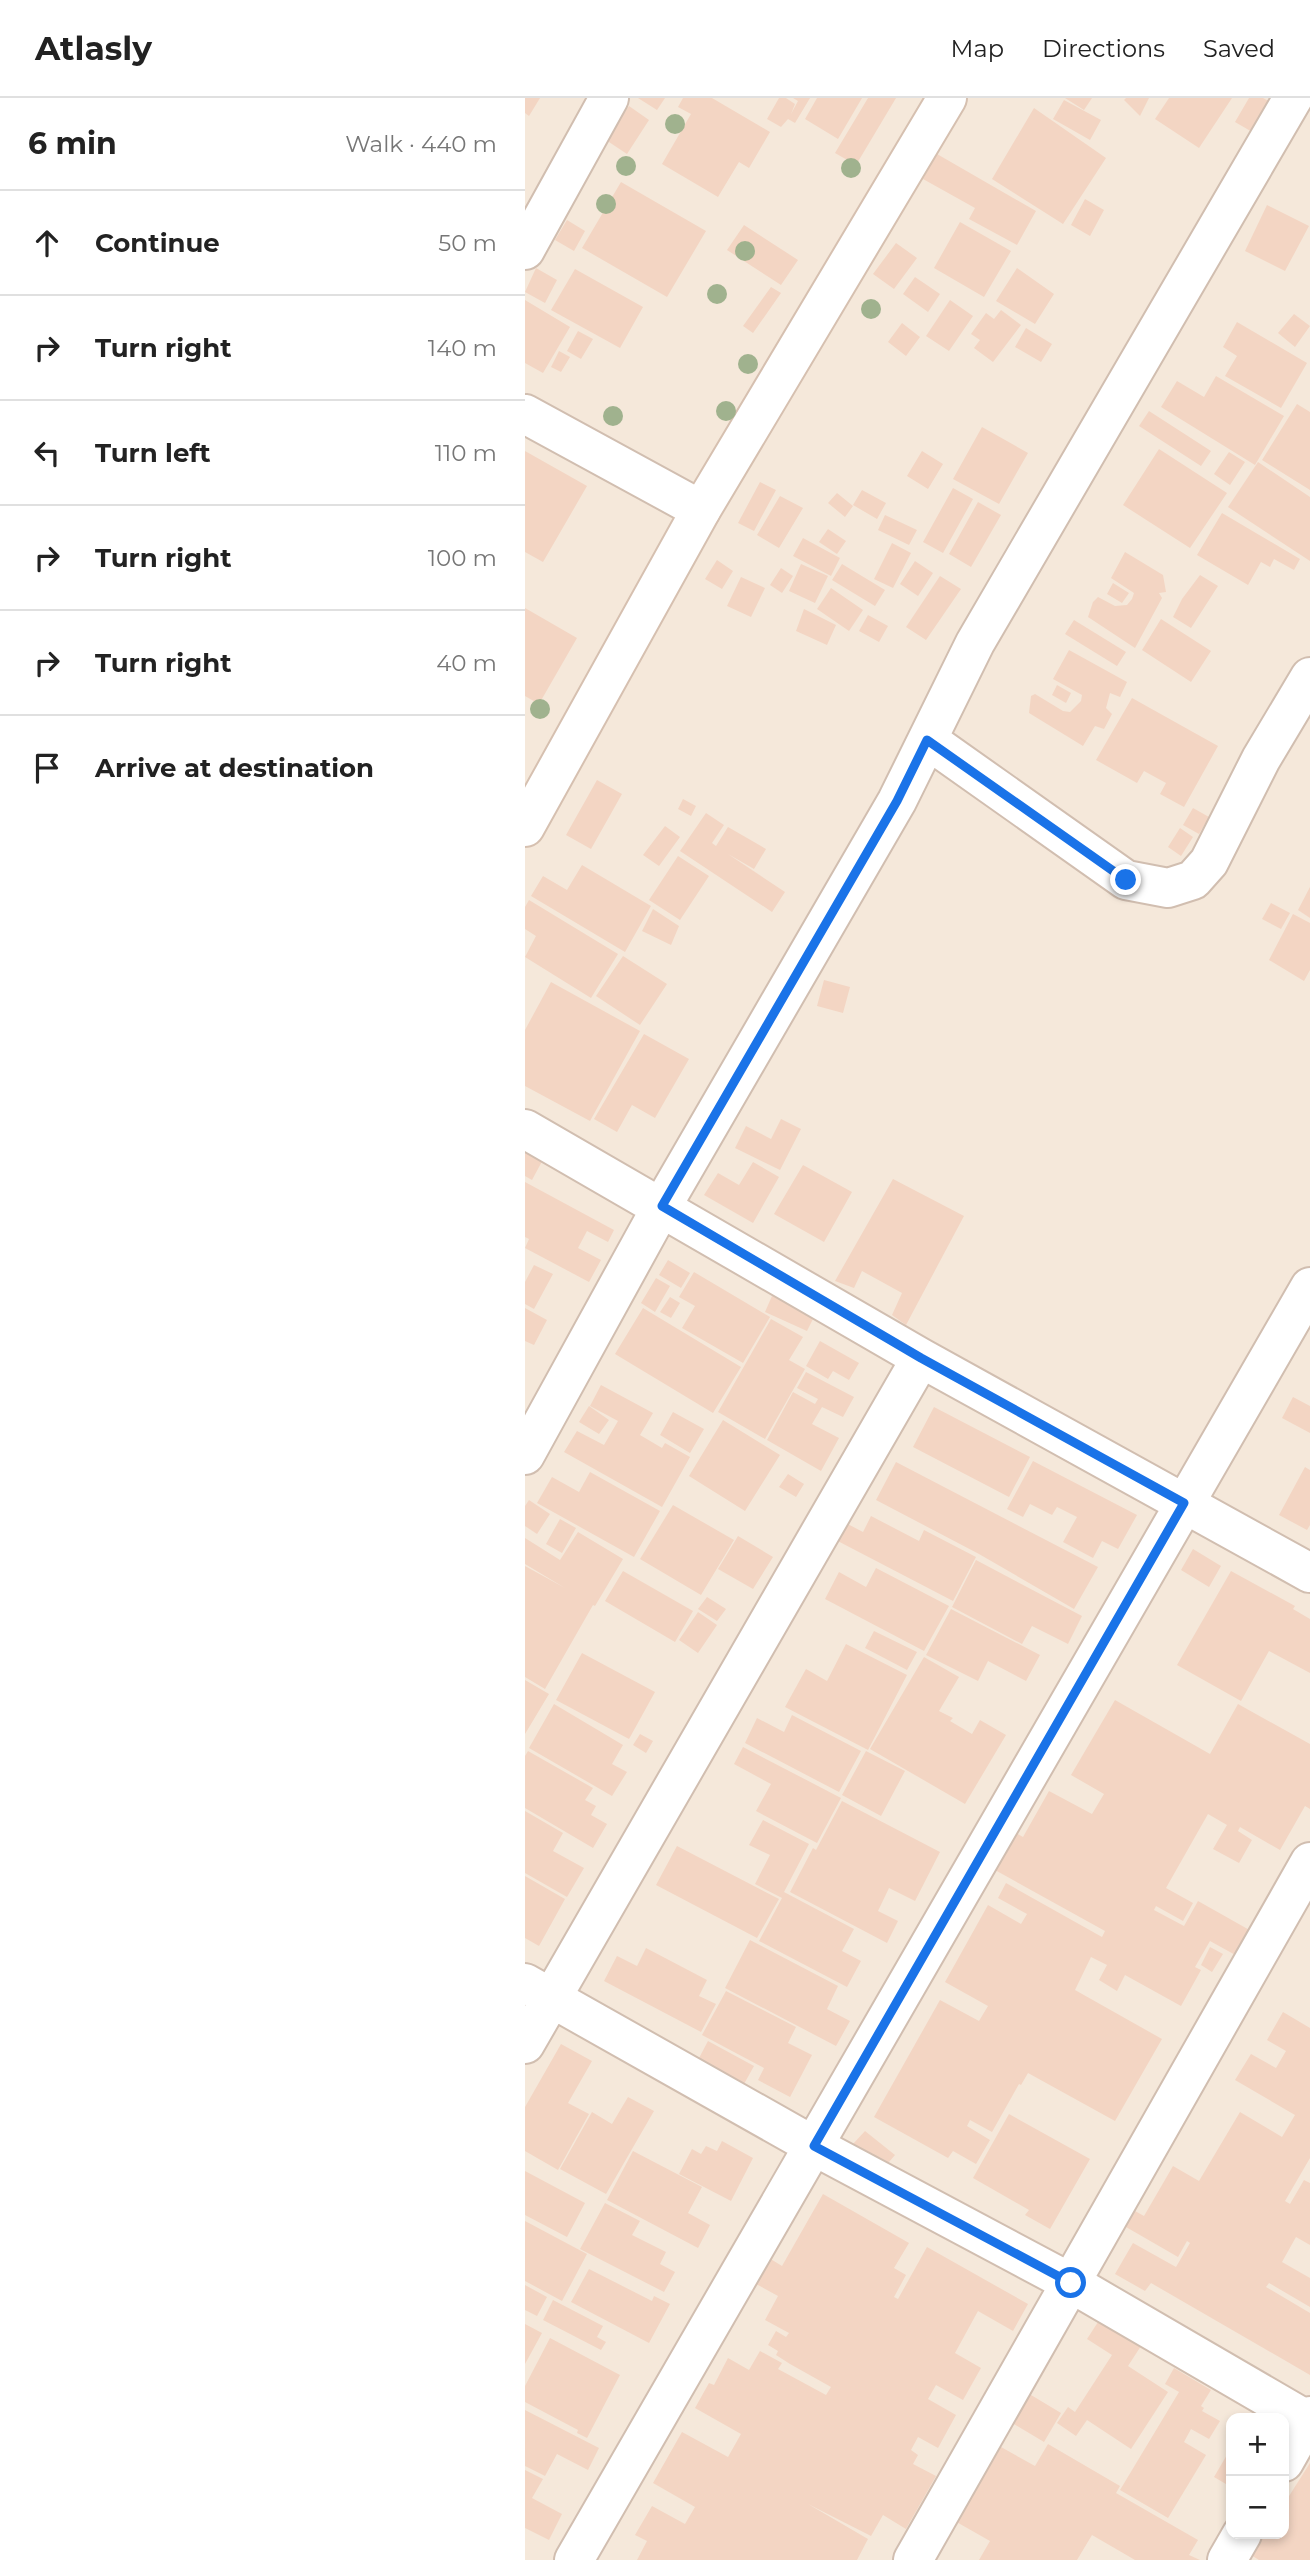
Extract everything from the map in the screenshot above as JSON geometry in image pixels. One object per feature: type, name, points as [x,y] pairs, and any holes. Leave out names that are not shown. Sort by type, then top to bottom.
[{"type":"street","points":[[525,250],[609,98]]},
{"type":"street","points":[[525,827],[701,510],[947,98]]},
{"type":"street","points":[[525,1455],[662,1206],[897,801],[975,643],[1293,98]]},
{"type":"street","points":[[525,414],[701,510]]},
{"type":"street","points":[[927,740],[1126,880],[1168,888],[1193,880],[1209,862],[1261,759],[1310,677]]},
{"type":"street","points":[[525,1129],[921,1358],[1310,1573]]},
{"type":"street","points":[[574,2560],[1310,1287]]},
{"type":"street","points":[[525,2044],[538,1991],[921,1358]]},
{"type":"street","points":[[913,2560],[1310,1861]]},
{"type":"street","points":[[538,1991],[814,2146],[1071,2283],[1309,2420],[1289,2454]]},
{"type":"street","points":[[1227,2560],[1239,2539]]},
{"type":"shaded area","points":[[525,98],[1310,98],[1310,2560],[525,2560]]},
{"type":"building","points":[[525,98],[540,98],[529,116],[525,113]]},
{"type":"building","points":[[638,98],[665,98],[657,110]]},
{"type":"building","points":[[683,98],[712,98],[770,132],[749,168],[739,162],[718,197],[662,164],[691,114],[678,107]]},
{"type":"building","points":[[779,98],[786,98],[795,104],[791,114],[798,101],[793,98],[810,98],[795,123],[788,119],[781,127],[767,119]]},
{"type":"building","points":[[817,98],[862,98],[838,139],[805,119]]},
{"type":"building","points":[[868,98],[896,98],[856,165],[835,153]]},
{"type":"building","points":[[1065,98],[1092,98],[1084,110]]},
{"type":"building","points":[[1149,98],[1140,116],[1124,100]]},
{"type":"building","points":[[1169,98],[1232,98],[1199,148],[1155,119]]},
{"type":"building","points":[[1249,98],[1263,98],[1272,103],[1254,133],[1235,122]]},
{"type":"building","points":[[1064,100],[1101,120],[1090,140],[1053,119]]},
{"type":"building","points":[[629,106],[649,120],[627,154],[606,140]]},
{"type":"building","points":[[1034,108],[1106,158],[1063,224],[992,179]]},
{"type":"building","points":[[937,154],[1036,211],[1017,245],[969,219],[975,208],[923,179]]},
{"type":"building","points":[[621,182],[706,231],[667,297],[582,248]]},
{"type":"building","points":[[1085,199],[1104,210],[1090,236],[1071,225]]},
{"type":"building","points":[[1267,205],[1309,226],[1285,271],[1245,251]]},
{"type":"building","points":[[567,220],[585,231],[574,251],[555,240]]},
{"type":"building","points":[[960,222],[1011,251],[984,297],[934,268]]},
{"type":"building","points":[[744,225],[798,260],[781,285],[727,250]]},
{"type":"building","points":[[896,243],[917,258],[894,289],[873,274]]},
{"type":"building","points":[[536,268],[557,280],[545,303],[525,292]]},
{"type":"building","points":[[1017,268],[1054,294],[1035,324],[996,301]]},
{"type":"building","points":[[575,269],[643,307],[620,348],[551,310]]},
{"type":"building","points":[[915,277],[940,294],[928,312],[903,294]]},
{"type":"building","points":[[771,287],[781,293],[753,333],[743,326]]},
{"type":"building","points":[[525,300],[570,327],[543,373],[525,363]]},
{"type":"building","points":[[950,300],[973,316],[949,351],[926,336]]},
{"type":"building","points":[[1001,310],[1021,325],[993,362],[974,348],[980,340],[971,334],[986,313],[994,319]]},
{"type":"building","points":[[1294,314],[1310,326],[1295,347],[1278,333]]},
{"type":"building","points":[[1237,322],[1307,363],[1281,408],[1225,376],[1237,356],[1223,347]]},
{"type":"building","points":[[902,323],[920,337],[906,356],[888,342]]},
{"type":"building","points":[[1026,328],[1052,344],[1041,362],[1015,347]]},
{"type":"building","points":[[578,331],[593,339],[581,359],[567,351]]},
{"type":"building","points":[[559,351],[570,357],[561,372],[551,367]]},
{"type":"building","points":[[1216,376],[1284,416],[1255,465],[1161,407],[1177,381],[1204,397]]},
{"type":"building","points":[[1297,404],[1310,412],[1310,490],[1262,460]]},
{"type":"building","points":[[1149,411],[1211,451],[1201,466],[1139,426]]},
{"type":"building","points":[[982,427],[1028,453],[999,504],[953,479]]},
{"type":"building","points":[[1159,449],[1227,493],[1190,548],[1123,505]]},
{"type":"building","points":[[525,451],[587,486],[543,562],[525,552]]},
{"type":"building","points":[[922,451],[943,464],[928,489],[907,476]]},
{"type":"building","points":[[1229,452],[1245,462],[1230,485],[1214,474]]},
{"type":"building","points":[[1258,462],[1310,497],[1310,561],[1228,507]]},
{"type":"building","points":[[760,482],[776,490],[754,531],[738,523]]},
{"type":"building","points":[[953,488],[973,499],[943,553],[923,542]]},
{"type":"building","points":[[862,490],[886,503],[877,519],[853,505]]},
{"type":"building","points":[[837,493],[853,506],[845,517],[828,503]]},
{"type":"building","points":[[780,496],[803,508],[779,548],[757,535]]},
{"type":"building","points":[[978,502],[1001,515],[971,567],[949,554]]},
{"type":"building","points":[[1222,513],[1300,559],[1294,570],[1274,559],[1270,567],[1261,562],[1248,585],[1197,555]]},
{"type":"building","points":[[885,515],[917,530],[909,545],[878,530]]},
{"type":"building","points":[[828,529],[846,541],[837,554],[819,542]]},
{"type":"building","points":[[803,538],[840,558],[831,576],[793,556]]},
{"type":"building","points":[[892,543],[911,553],[893,588],[874,579]]},
{"type":"building","points":[[1125,552],[1163,575],[1166,592],[1159,593],[1162,598],[1135,648],[1088,617],[1093,602],[1098,597],[1115,606],[1127,605],[1132,599],[1134,593],[1111,578]]},
{"type":"building","points":[[717,560],[733,571],[722,589],[705,579]]},
{"type":"building","points":[[915,561],[933,573],[918,596],[900,584]]},
{"type":"building","points":[[801,564],[828,576],[815,603],[789,591]]},
{"type":"building","points":[[842,564],[885,590],[875,606],[832,580]]},
{"type":"building","points":[[781,568],[793,576],[782,593],[770,585]]},
{"type":"building","points":[[1200,575],[1218,586],[1191,628],[1173,617],[1182,599]]},
{"type":"building","points":[[940,576],[961,589],[926,640],[906,627]]},
{"type":"building","points":[[741,577],[765,588],[751,617],[727,606]]},
{"type":"building","points":[[1113,583],[1129,593],[1122,603],[1107,594]]},
{"type":"building","points":[[831,588],[863,610],[849,631],[817,609]]},
{"type":"building","points":[[525,608],[577,638],[539,704],[525,696]]},
{"type":"building","points":[[804,609],[836,625],[827,645],[796,631]]},
{"type":"building","points":[[868,615],[888,626],[879,642],[859,631]]},
{"type":"building","points":[[1161,619],[1211,651],[1191,682],[1142,650]]},
{"type":"building","points":[[1074,620],[1126,652],[1117,666],[1065,634]]},
{"type":"building","points":[[1069,650],[1127,682],[1120,697],[1110,693],[1106,708],[1112,714],[1104,729],[1095,726],[1083,746],[1029,713],[1031,696],[1035,694],[1063,711],[1070,712],[1081,701],[1082,695],[1053,679]]},
{"type":"building","points":[[1057,685],[1071,693],[1066,703],[1052,695]]},
{"type":"building","points":[[1132,698],[1218,746],[1184,807],[1160,794],[1166,783],[1144,771],[1137,783],[1096,760]]},
{"type":"building","points":[[597,780],[622,794],[591,849],[566,835]]},
{"type":"building","points":[[683,799],[696,806],[691,816],[678,809]]},
{"type":"building","points":[[1193,808],[1209,817],[1199,834],[1183,825]]},
{"type":"building","points":[[706,813],[724,825],[712,843],[716,846],[728,827],[766,849],[754,869],[728,854],[785,892],[772,912],[680,851]]},
{"type":"building","points":[[665,826],[680,837],[659,866],[643,855]]},
{"type":"building","points":[[1180,828],[1193,837],[1181,856],[1168,847]]},
{"type":"building","points":[[678,856],[709,876],[680,920],[649,900]]},
{"type":"building","points":[[582,865],[651,906],[625,952],[531,896],[543,876],[567,890]]},
{"type":"building","points":[[1310,887],[1310,918],[1298,910]]},
{"type":"building","points":[[529,900],[618,954],[591,998],[525,957],[536,936],[525,929],[525,907]]},
{"type":"building","points":[[1271,903],[1290,913],[1281,929],[1262,919]]},
{"type":"building","points":[[653,909],[679,926],[671,945],[642,931]]},
{"type":"building","points":[[1293,914],[1310,923],[1310,970],[1304,981],[1269,960]]},
{"type":"building","points":[[623,956],[667,984],[640,1025],[596,996]]},
{"type":"building","points":[[824,980],[850,987],[843,1013],[817,1006]]},
{"type":"building","points":[[551,982],[640,1031],[590,1121],[525,1086],[525,1030]]},
{"type":"building","points":[[644,1034],[689,1059],[655,1118],[632,1105],[617,1132],[594,1119]]},
{"type":"building","points":[[781,1119],[801,1129],[780,1170],[735,1148],[746,1126],[771,1139]]},
{"type":"building","points":[[525,1142],[546,1154],[532,1180],[525,1176]]},
{"type":"building","points":[[753,1162],[779,1177],[753,1223],[704,1195],[718,1173],[739,1185]]},
{"type":"building","points":[[803,1165],[852,1192],[824,1242],[774,1214]]},
{"type":"building","points":[[893,1179],[964,1216],[906,1325],[892,1315],[902,1293],[862,1271],[854,1288],[835,1281]]},
{"type":"building","points":[[525,1182],[614,1230],[608,1242],[587,1231],[578,1248],[601,1260],[589,1282],[525,1248],[529,1239],[525,1237]]},
{"type":"building","points":[[668,1260],[690,1273],[681,1288],[659,1275]]},
{"type":"building","points":[[534,1265],[553,1274],[534,1309],[525,1304],[525,1282]]},
{"type":"building","points":[[694,1272],[770,1317],[743,1363],[682,1328],[695,1306],[679,1297]]},
{"type":"building","points":[[656,1278],[670,1286],[655,1312],[641,1303]]},
{"type":"building","points":[[772,1296],[815,1315],[807,1331],[765,1312]]},
{"type":"building","points":[[670,1297],[680,1303],[671,1318],[660,1312]]},
{"type":"building","points":[[525,1308],[547,1320],[534,1345],[525,1341]]},
{"type":"building","points":[[643,1308],[741,1367],[713,1413],[615,1354]]},
{"type":"building","points":[[771,1319],[803,1337],[789,1360],[805,1369],[765,1439],[718,1412]]},
{"type":"building","points":[[820,1341],[859,1363],[849,1380],[833,1371],[828,1379],[806,1366]]},
{"type":"building","points":[[806,1372],[854,1397],[843,1417],[822,1407],[812,1424],[839,1438],[821,1471],[767,1440],[793,1392],[815,1404],[818,1399],[797,1388]]},
{"type":"building","points":[[601,1385],[653,1413],[640,1435],[662,1448],[665,1443],[690,1457],[662,1507],[564,1452],[577,1431],[604,1445],[618,1421],[590,1406]]},
{"type":"building","points":[[1293,1397],[1310,1406],[1310,1433],[1282,1418]]},
{"type":"building","points":[[589,1406],[609,1420],[599,1434],[579,1422]]},
{"type":"building","points":[[934,1407],[1030,1457],[1009,1497],[913,1447]]},
{"type":"building","points":[[673,1412],[704,1429],[690,1453],[660,1435]]},
{"type":"building","points":[[723,1420],[780,1455],[745,1511],[689,1476]]},
{"type":"building","points":[[1033,1461],[1137,1515],[1118,1549],[1102,1541],[1093,1558],[1063,1542],[1077,1517],[1057,1507],[1052,1515],[1030,1504],[1023,1517],[1007,1509]]},
{"type":"building","points":[[896,1462],[1098,1567],[1074,1609],[979,1554],[876,1500]]},
{"type":"building","points":[[1305,1467],[1310,1470],[1310,1525],[1307,1530],[1279,1515]]},
{"type":"building","points":[[590,1472],[660,1511],[634,1557],[537,1503],[552,1477],[579,1492]]},
{"type":"building","points":[[788,1474],[804,1484],[796,1497],[779,1487]]},
{"type":"building","points":[[529,1500],[550,1514],[537,1534],[525,1526],[525,1506]]},
{"type":"building","points":[[673,1505],[734,1540],[701,1595],[640,1559]]},
{"type":"building","points":[[871,1516],[919,1541],[924,1530],[976,1557],[953,1601],[830,1537],[840,1520],[863,1532]]},
{"type":"building","points":[[560,1519],[576,1528],[562,1553],[546,1544]]},
{"type":"building","points":[[578,1532],[623,1559],[545,1689],[525,1677],[525,1566],[565,1588],[525,1564],[525,1538],[560,1560]]},
{"type":"building","points":[[738,1536],[773,1557],[753,1589],[718,1569]]},
{"type":"building","points":[[1193,1549],[1221,1566],[1209,1587],[1181,1570]]},
{"type":"building","points":[[976,1560],[1082,1616],[1068,1644],[1032,1626],[1022,1644],[952,1607]]},
{"type":"building","points":[[876,1568],[949,1606],[924,1651],[825,1599],[839,1572],[866,1587]]},
{"type":"building","points":[[623,1571],[693,1611],[675,1642],[605,1601]]},
{"type":"building","points":[[1231,1571],[1295,1606],[1293,1609],[1310,1619],[1310,1673],[1269,1651],[1241,1701],[1177,1665]]},
{"type":"building","points":[[707,1597],[726,1609],[717,1621],[698,1609]]},
{"type":"building","points":[[951,1609],[1040,1655],[1026,1681],[988,1661],[978,1681],[926,1655]]},
{"type":"building","points":[[698,1612],[717,1625],[698,1653],[679,1640]]},
{"type":"building","points":[[874,1631],[917,1652],[907,1670],[865,1648]]},
{"type":"building","points":[[846,1644],[907,1675],[868,1750],[785,1707],[806,1669],[827,1681]]},
{"type":"building","points":[[582,1653],[655,1692],[629,1739],[556,1700]]},
{"type":"building","points":[[924,1657],[959,1677],[939,1711],[953,1718],[950,1721],[972,1734],[980,1720],[1006,1735],[965,1804],[870,1749]]},
{"type":"building","points":[[525,1680],[549,1694],[525,1734]]},
{"type":"building","points":[[1115,1700],[1210,1754],[1238,1704],[1310,1744],[1310,1809],[1305,1806],[1280,1850],[1240,1827],[1238,1831],[1252,1840],[1239,1863],[1213,1849],[1227,1825],[1208,1814],[1166,1888],[1193,1903],[1183,1921],[1156,1906],[1154,1910],[1184,1926],[1198,1901],[1253,1932],[1239,1957],[1210,1941],[1195,1967],[1201,1970],[1181,2006],[1125,1975],[1117,1991],[1099,1980],[1107,1965],[1091,1957],[1075,1990],[1162,2039],[1115,2121],[1028,2073],[992,2132],[970,2120],[967,2126],[990,2140],[976,2164],[953,2151],[948,2158],[874,2117],[940,2000],[979,2021],[988,2006],[945,1982],[988,1905],[1021,1924],[1027,1914],[998,1898],[1006,1883],[1102,1937],[1105,1931],[995,1870],[1016,1833],[1023,1837],[1049,1791],[1092,1814],[1104,1794],[1071,1775]]},
{"type":"building","points":[[554,1704],[623,1745],[612,1764],[627,1772],[612,1796],[529,1748]]},
{"type":"building","points":[[792,1715],[861,1751],[839,1792],[745,1743],[757,1718],[784,1732]]},
{"type":"building","points":[[640,1734],[653,1741],[646,1753],[633,1745]]},
{"type":"building","points":[[743,1747],[841,1798],[817,1843],[756,1811],[771,1784],[734,1764]]},
{"type":"building","points":[[528,1751],[593,1788],[585,1800],[596,1806],[591,1815],[607,1824],[593,1848],[525,1808],[525,1756]]},
{"type":"building","points":[[866,1751],[905,1771],[881,1816],[842,1795]]},
{"type":"building","points":[[842,1801],[940,1852],[915,1901],[889,1888],[878,1911],[898,1921],[887,1943],[790,1892]]},
{"type":"building","points":[[525,1811],[563,1833],[553,1851],[584,1868],[567,1897],[525,1873]]},
{"type":"building","points":[[763,1820],[809,1844],[784,1892],[854,1929],[842,1951],[861,1961],[847,1987],[759,1941],[782,1898],[755,1884],[770,1855],[749,1845]]},
{"type":"building","points":[[677,1846],[779,1899],[757,1938],[656,1885]]},
{"type":"building","points":[[525,1876],[565,1899],[539,1946],[525,1938]]},
{"type":"building","points":[[750,1940],[838,1986],[827,2009],[850,2021],[836,2046],[725,1988]]},
{"type":"building","points":[[1210,1947],[1223,1954],[1212,1972],[1201,1965]]},
{"type":"building","points":[[646,1948],[707,1980],[699,1996],[716,2004],[701,2032],[604,1981],[617,1956],[637,1966]]},
{"type":"building","points":[[726,1991],[796,2027],[788,2043],[812,2055],[790,2097],[758,2080],[764,2068],[702,2035]]},
{"type":"building","points":[[1283,2012],[1310,2028],[1310,2158],[1285,2201],[1290,2204],[1304,2180],[1310,2183],[1310,2245],[1296,2237],[1282,2262],[1310,2278],[1310,2307],[1269,2283],[1266,2287],[1310,2313],[1310,2375],[1151,2283],[1145,2291],[1115,2274],[1133,2243],[1176,2267],[1190,2243],[1187,2241],[1178,2257],[1126,2227],[1135,2211],[1144,2216],[1173,2166],[1199,2181],[1240,2112],[1282,2137],[1295,2115],[1235,2080],[1251,2054],[1276,2068],[1286,2051],[1267,2040]]},
{"type":"building","points":[[708,2041],[754,2066],[744,2084],[698,2060]]},
{"type":"building","points":[[561,2044],[592,2061],[568,2103],[589,2114],[558,2170],[525,2151],[525,2107]]},
{"type":"building","points":[[628,2097],[654,2111],[606,2194],[560,2169],[592,2112],[612,2124]]},
{"type":"building","points":[[1009,2114],[1090,2159],[1050,2229],[1025,2215],[1029,2210],[973,2178]]},
{"type":"building","points":[[865,2131],[895,2155],[883,2169],[853,2144]]},
{"type":"building","points":[[722,2141],[753,2158],[731,2201],[679,2174],[692,2149],[701,2154],[706,2146],[717,2151]]},
{"type":"building","points":[[633,2151],[702,2187],[688,2213],[710,2225],[698,2248],[607,2200]]},
{"type":"building","points":[[525,2171],[585,2203],[567,2237],[525,2215]]},
{"type":"building","points":[[823,2194],[909,2243],[894,2268],[906,2275],[894,2297],[898,2299],[927,2247],[1028,2304],[1013,2331],[978,2311],[955,2353],[981,2368],[963,2400],[936,2385],[928,2399],[956,2415],[938,2448],[918,2437],[911,2450],[918,2455],[913,2464],[936,2476],[906,2529],[883,2515],[871,2536],[808,2504],[868,2539],[857,2560],[637,2560],[647,2541],[635,2535],[652,2506],[685,2524],[695,2507],[653,2483],[682,2432],[728,2457],[741,2434],[695,2408],[709,2383],[714,2385],[728,2358],[749,2370],[760,2351],[782,2363],[778,2369],[826,2395],[831,2387],[776,2355],[778,2351],[768,2345],[776,2331],[786,2337],[789,2333],[765,2320],[778,2296],[749,2280],[764,2255],[782,2266]]},
{"type":"building","points":[[605,2203],[640,2221],[632,2235],[666,2252],[660,2264],[675,2272],[664,2292],[580,2249]]},
{"type":"building","points":[[525,2221],[587,2254],[562,2301],[525,2281]]},
{"type":"building","points":[[589,2269],[652,2301],[654,2296],[670,2304],[649,2343],[571,2302]]},
{"type":"building","points":[[525,2285],[547,2297],[537,2316],[525,2310]]},
{"type":"building","points":[[553,2300],[603,2326],[597,2337],[606,2342],[601,2350],[543,2320]]},
{"type":"building","points":[[1100,2319],[1141,2346],[1128,2366],[1168,2392],[1131,2449],[1087,2420],[1076,2436],[1057,2423],[1068,2407],[1075,2412],[1112,2355],[1087,2339]]},
{"type":"building","points":[[525,2324],[542,2333],[525,2364]]},
{"type":"building","points":[[550,2338],[620,2375],[587,2438],[577,2433],[578,2430],[525,2402],[525,2386]]},
{"type":"building","points":[[1174,2368],[1211,2390],[1201,2406],[1204,2408],[1202,2411],[1220,2421],[1209,2439],[1191,2429],[1184,2442],[1206,2455],[1168,2518],[1120,2490],[1179,2392],[1165,2384]]},
{"type":"building","points":[[1026,2392],[1061,2413],[1044,2442],[1009,2421]]},
{"type":"building","points":[[525,2410],[599,2448],[588,2470],[557,2454],[545,2476],[525,2466]]},
{"type":"building","points":[[1048,2444],[1120,2486],[1116,2493],[1198,2540],[1189,2555],[1200,2560],[1135,2560],[1092,2535],[1077,2560],[979,2560],[990,2541],[953,2520],[981,2472],[985,2474],[1001,2447],[1035,2466]]},
{"type":"building","points":[[1226,2457],[1226,2484],[1214,2477]]},
{"type":"building","points":[[1310,2463],[1310,2560],[1259,2560],[1251,2555],[1261,2539],[1289,2539],[1289,2496]]},
{"type":"building","points":[[525,2470],[543,2479],[532,2498],[562,2514],[549,2540],[525,2528]]},
{"type":"route","points":[[1071,2283],[814,2146],[1184,1503],[921,1358],[662,1206],[897,801],[927,740],[1126,880]]}]
